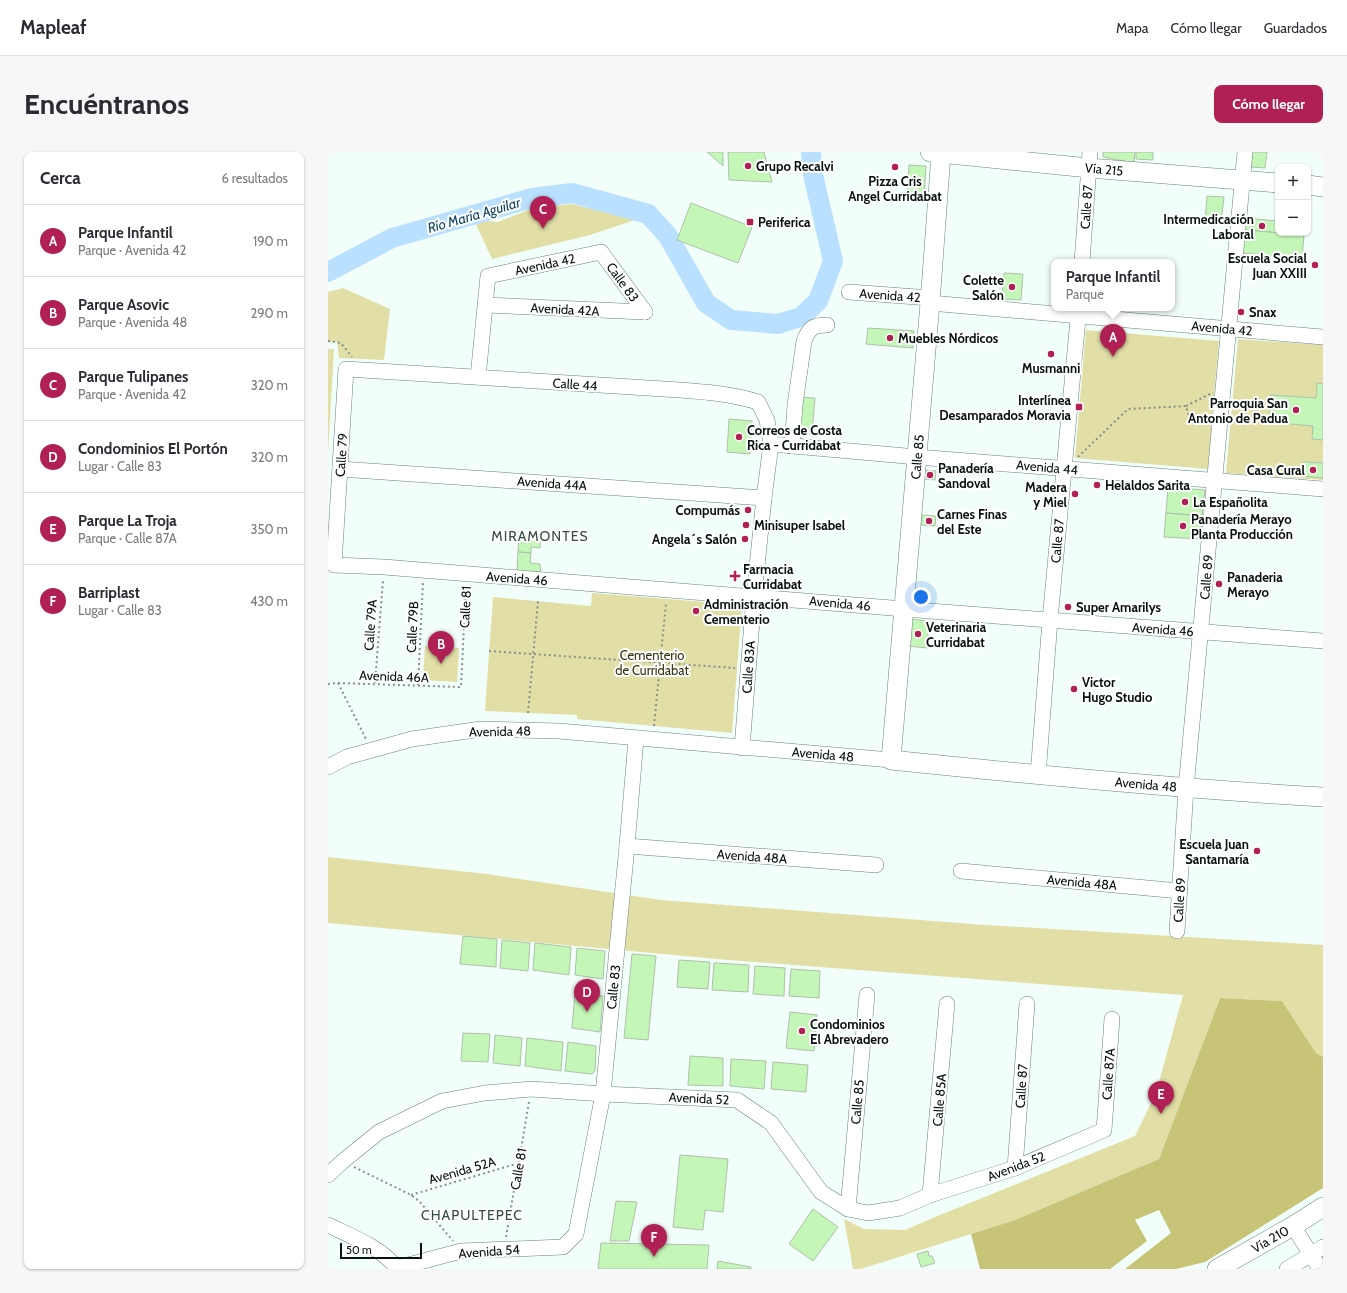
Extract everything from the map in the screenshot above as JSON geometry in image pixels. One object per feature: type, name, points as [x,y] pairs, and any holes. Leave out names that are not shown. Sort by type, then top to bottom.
[{"type":"main road","name":"Vía 215","points":[[936,153],[1090,160],[1242,180],[1275,183]]},
{"type":"main road","name":"Calle 85","points":[[891,760],[931,300],[936,153]]},
{"type":"main road","points":[[1311,186],[1323,187]]},
{"type":"main road","name":"Avenida 48","points":[[891,760],[1186,788],[1323,797]]},
{"type":"main road","name":"Vía 210","points":[[1217,1269],[1293,1226],[1323,1207]]},
{"type":"street","name":"Calle 89","points":[[1177,932],[1186,788],[1245,152]]},
{"type":"street","name":"Calle 87","points":[[1082,259],[1090,160]]},
{"type":"street","name":"Avenida 42","points":[[486,305],[488,276],[601,252]]},
{"type":"street","name":"Calle 83","points":[[601,252],[644,312]]},
{"type":"street","name":"Avenida 42","points":[[849,292],[1051,310]]},
{"type":"street","name":"Avenida 42A","points":[[486,305],[644,312]]},
{"type":"street","points":[[478,377],[486,305]]},
{"type":"street","name":"Avenida 42","points":[[1067,311],[1323,337]]},
{"type":"street","name":"Calle 87","points":[[1038,775],[1050,620],[1068,465],[1079,312]]},
{"type":"street","points":[[792,446],[795,405],[804,341],[807,333],[813,327],[827,325]]},
{"type":"street","name":"Calle 44","points":[[346,369],[680,390],[741,397],[758,402],[767,420],[771,444]]},
{"type":"street","name":"Calle 79","points":[[334,565],[332,524],[340,469],[346,369]]},
{"type":"street","name":"Avenida 44","points":[[771,444],[917,457],[1068,465],[1214,480],[1323,489]]},
{"type":"street","name":"Calle 83A","points":[[742,748],[754,596],[771,444]]},
{"type":"street","name":"Avenida 44A","points":[[340,469],[764,498]]},
{"type":"street","name":"Avenida 46","points":[[334,565],[384,567],[1323,641]]},
{"type":"street","name":"Avenida 48","points":[[328,767],[347,757],[412,739],[481,729],[559,731],[636,739],[891,760]]},
{"type":"street","name":"Calle 83","points":[[576,1234],[603,1094],[636,739]]},
{"type":"street","name":"Avenida 48A","points":[[627,846],[876,865]]},
{"type":"street","name":"Avenida 48A","points":[[961,871],[1180,891]]},
{"type":"street","name":"Calle 85","points":[[848,1209],[867,995]]},
{"type":"street","name":"Calle 85A","points":[[930,1195],[947,1004]]},
{"type":"street","name":"Calle 87","points":[[1015,1168],[1027,1004]]},
{"type":"street","name":"Calle 87A","points":[[1104,1130],[1112,1019]]},
{"type":"street","name":"Avenida 52","points":[[328,1175],[379,1132],[442,1101],[486,1093],[532,1089],[737,1100],[771,1123],[821,1192],[848,1209],[868,1212],[900,1208],[930,1195],[1015,1168],[1104,1130]]},
{"type":"street","points":[[328,1225],[384,1254],[398,1268]]},
{"type":"street","points":[[1293,1226],[1317,1251],[1320,1269]]},
{"type":"street","name":"Avenida 54","points":[[398,1268],[461,1251],[563,1247],[576,1234]]},
{"type":"street","points":[[1287,1269],[1317,1251]]},
{"type":"path","points":[[328,341],[340,343],[363,370]]},
{"type":"path","points":[[1068,465],[1128,409],[1186,406],[1224,386]]},
{"type":"path","points":[[1186,406],[1191,423]]},
{"type":"path","name":"Calle 79A","points":[[375,684],[384,567]]},
{"type":"path","name":"Calle 79B","points":[[418,685],[423,570]]},
{"type":"path","name":"Calle 81","points":[[460,687],[467,574]]},
{"type":"path","points":[[654,726],[666,599]]},
{"type":"path","points":[[528,713],[538,601]]},
{"type":"path","points":[[489,651],[737,668]]},
{"type":"path","points":[[338,683],[371,750]]},
{"type":"path","name":"Avenida 46A","points":[[328,684],[338,683],[460,687]]},
{"type":"path","name":"Calle 81","points":[[504,1249],[532,1089]]},
{"type":"path","points":[[342,1162],[411,1195],[419,1201],[461,1251]]},
{"type":"path","name":"Avenida 52A","points":[[411,1195],[519,1163]]},
{"type":"green space","points":[[572,204],[635,220],[590,235],[492,259],[474,220],[498,222],[533,208]]},
{"type":"green space","points":[[343,288],[390,309],[384,360],[339,358],[337,342],[328,342],[328,292]]},
{"type":"green space","points":[[1086,330],[1219,341],[1211,428],[1219,437],[1210,444],[1208,469],[1075,458]]},
{"type":"green space","points":[[1238,339],[1323,345],[1323,384],[1317,383],[1316,398],[1271,395],[1269,422],[1313,426],[1312,439],[1323,440],[1323,463],[1303,462],[1302,476],[1323,478],[1323,480],[1226,473]]},
{"type":"green space","points":[[328,349],[334,349],[328,452]]},
{"type":"green space","name":"Cementerio de Curridabat","points":[[592,593],[742,605],[732,733],[577,719],[577,715],[485,711],[493,597],[591,606]]},
{"type":"green space","points":[[425,646],[459,648],[457,682],[423,680]]},
{"type":"green space","points":[[328,857],[487,874],[661,900],[985,925],[1323,945],[1323,1057],[1316,1053],[1282,1001],[1220,998],[1159,1159],[1015,1220],[861,1269],[853,1269],[844,1219],[864,1229],[905,1230],[1135,1136],[1156,1093],[1183,995],[728,960],[328,923]]},
{"type":"shaded area","points":[[1220,998],[1282,1001],[1316,1053],[1323,1057],[1323,1188],[1205,1262],[1176,1269],[1125,1269],[1171,1233],[1159,1210],[1135,1220],[1147,1241],[1110,1269],[980,1269],[971,1234],[1015,1220],[1159,1159]]},
{"type":"building","points":[[707,152],[723,152],[723,166]]},
{"type":"building","name":"Grupo Recalvi","points":[[728,152],[764,152],[772,182],[729,180]]},
{"type":"building","points":[[1103,152],[1135,152],[1134,163],[1103,157]]},
{"type":"building","points":[[1136,152],[1153,152],[1153,160],[1136,159]]},
{"type":"building","points":[[1252,152],[1267,152],[1265,168],[1251,167]]},
{"type":"building","points":[[909,165],[926,166],[924,198],[907,198]]},
{"type":"building","points":[[1207,196],[1224,197],[1221,223],[1205,222]]},
{"type":"building","points":[[691,203],[752,227],[738,263],[677,240]]},
{"type":"building","name":"Intermedicación Laboral","points":[[1246,218],[1275,221],[1275,233],[1245,230]]},
{"type":"building","points":[[1245,230],[1275,233],[1275,236],[1304,236],[1302,259],[1242,253]]},
{"type":"building","name":"Colette Salón","points":[[1004,273],[1023,274],[1021,300],[1002,299]]},
{"type":"building","name":"Muebles Nórdicos","points":[[868,328],[914,331],[913,348],[866,344]]},
{"type":"building","name":"Parroquia San Antonio de Padua","points":[[1317,383],[1323,384],[1323,440],[1312,439],[1313,426],[1269,422],[1270,395],[1316,398]]},
{"type":"building","points":[[798,397],[815,398],[812,434],[796,433]]},
{"type":"building","name":"Correos de Costa Rica - Curridabat","points":[[729,419],[752,421],[750,454],[727,452]]},
{"type":"building","name":"Casa Cural","points":[[1303,462],[1323,463],[1323,478],[1302,476]]},
{"type":"building","name":"Panadería Sandoval","points":[[925,470],[936,471],[935,480],[924,479]]},
{"type":"building","name":"La Españolita","points":[[1168,487],[1205,490],[1202,516],[1166,513]]},
{"type":"building","name":"Panadería Merayo Planta Producción","points":[[1166,513],[1202,516],[1201,539],[1164,537]]},
{"type":"building","name":"Carnes Finas del Este","points":[[922,515],[936,516],[935,526],[921,525]]},
{"type":"building","points":[[519,534],[540,536],[540,548],[531,547],[531,553],[518,552]]},
{"type":"building","points":[[518,552],[531,553],[530,563],[540,564],[541,574],[517,571]]},
{"type":"building","name":"Veterinaria Curridabat","points":[[910,619],[929,621],[927,648],[908,646]]},
{"type":"building","points":[[463,936],[497,939],[496,967],[460,964]]},
{"type":"building","points":[[502,940],[530,943],[528,971],[500,968]]},
{"type":"building","points":[[535,943],[571,947],[569,975],[533,970]]},
{"type":"building","points":[[577,948],[605,951],[603,979],[575,975]]},
{"type":"building","points":[[632,954],[656,956],[648,1040],[624,1038]]},
{"type":"building","points":[[679,960],[710,962],[708,989],[677,987]]},
{"type":"building","points":[[714,963],[749,965],[748,992],[712,990]]},
{"type":"building","name":"Condominios El Abrevadero","points":[[755,966],[785,968],[784,996],[753,994]]},
{"type":"building","name":"Condominios El Abrevadero","points":[[791,969],[820,971],[819,998],[789,996]]},
{"type":"building","points":[[575,992],[603,996],[600,1032],[572,1028]]},
{"type":"building","name":"Condominios El Abrevadero","points":[[790,1012],[817,1015],[814,1051],[786,1048]]},
{"type":"building","points":[[463,1033],[490,1034],[488,1062],[461,1061]]},
{"type":"building","points":[[495,1035],[522,1038],[520,1066],[493,1063]]},
{"type":"building","points":[[527,1038],[563,1042],[561,1071],[525,1066]]},
{"type":"building","points":[[568,1042],[596,1046],[595,1071],[592,1074],[565,1071]]},
{"type":"building","points":[[690,1056],[723,1058],[723,1086],[688,1085]]},
{"type":"building","points":[[731,1059],[766,1061],[764,1089],[730,1086]]},
{"type":"building","name":"Condominios El Abrevadero","points":[[773,1062],[808,1065],[806,1092],[771,1089]]},
{"type":"building","points":[[680,1155],[728,1159],[723,1212],[705,1210],[703,1230],[673,1227]]},
{"type":"building","points":[[616,1201],[637,1202],[629,1241],[610,1241]]},
{"type":"building","points":[[813,1209],[838,1227],[813,1261],[789,1244]]},
{"type":"building","points":[[601,1243],[709,1245],[707,1269],[598,1269]]},
{"type":"building","points":[[928,1251],[929,1256],[932,1256],[935,1263],[921,1267],[917,1254]]},
{"type":"building","points":[[718,1261],[751,1267],[751,1269],[717,1269]]},
{"type":"waterway","name":"Río María Aguilar","points":[[328,272],[392,238],[532,198],[572,193],[648,214],[668,236],[706,303],[731,320],[778,324],[801,317],[818,301],[833,261],[812,170],[811,152]]},
{"type":"place","name":"Grupo Recalvi","points":[[748,166]]},
{"type":"place","name":"Pizza Cris Angel Curridabat","points":[[895,167]]},
{"type":"place","name":"Periferica","points":[[750,222]]},
{"type":"place","name":"Intermedicación Laboral","points":[[1262,226]]},
{"type":"place","name":"Parque Tulipanes","points":[[543,229]]},
{"type":"place","name":"Escuela Social Juan XXIII","points":[[1315,265]]},
{"type":"place","name":"Colette Salón","points":[[1012,287]]},
{"type":"place","name":"Snax","points":[[1241,312]]},
{"type":"place","name":"Muebles Nórdicos","points":[[890,338]]},
{"type":"place","name":"Musmanni","points":[[1051,354]]},
{"type":"place","name":"Parque Infantil","points":[[1113,357]]},
{"type":"place","name":"Interlínea Desamparados Moravia","points":[[1079,407]]},
{"type":"place","name":"Parroquia San Antonio de Padua","points":[[1296,410]]},
{"type":"place","name":"Correos de Costa Rica - Curridabat","points":[[739,437]]},
{"type":"place","name":"Casa Cural","points":[[1313,470]]},
{"type":"place","name":"Panadería Sandoval","points":[[930,475]]},
{"type":"place","name":"Helaldos Sarita","points":[[1097,485]]},
{"type":"place","name":"Madera y Miel","points":[[1075,494]]},
{"type":"place","name":"La Españolita","points":[[1185,502]]},
{"type":"place","name":"Compumás","points":[[748,510]]},
{"type":"place","name":"Carnes Finas del Este","points":[[929,521]]},
{"type":"place","name":"Minisuper Isabel","points":[[746,525]]},
{"type":"place","name":"Panadería Merayo Planta Producción","points":[[1183,526]]},
{"type":"place","name":"Angela´s Salón","points":[[745,539]]},
{"type":"place","name":"Farmacia Curridabat","points":[[735,576]]},
{"type":"place","name":"Panaderia Merayo","points":[[1219,584]]},
{"type":"place","name":"Super Amarilys","points":[[1068,607]]},
{"type":"place","name":"Administración Cementerio","points":[[696,611]]},
{"type":"place","name":"Veterinaria Curridabat","points":[[918,634]]},
{"type":"place","name":"Parque Asovic","points":[[441,664]]},
{"type":"place","name":"Victor Hugo Studio","points":[[1074,689]]},
{"type":"place","name":"Escuela Juan Santamaría","points":[[1257,851]]},
{"type":"place","name":"Condominios El Portón","points":[[587,1012]]},
{"type":"place","name":"Condominios El Abrevadero","points":[[802,1031]]},
{"type":"place","name":"Parque La Troja","points":[[1161,1114]]},
{"type":"place","name":"Barriplast","points":[[654,1257]]},
{"type":"district","name":"MIRAMONTES","points":[[540,536]]},
{"type":"district","name":"CHAPULTEPEC","points":[[472,1215]]}]
